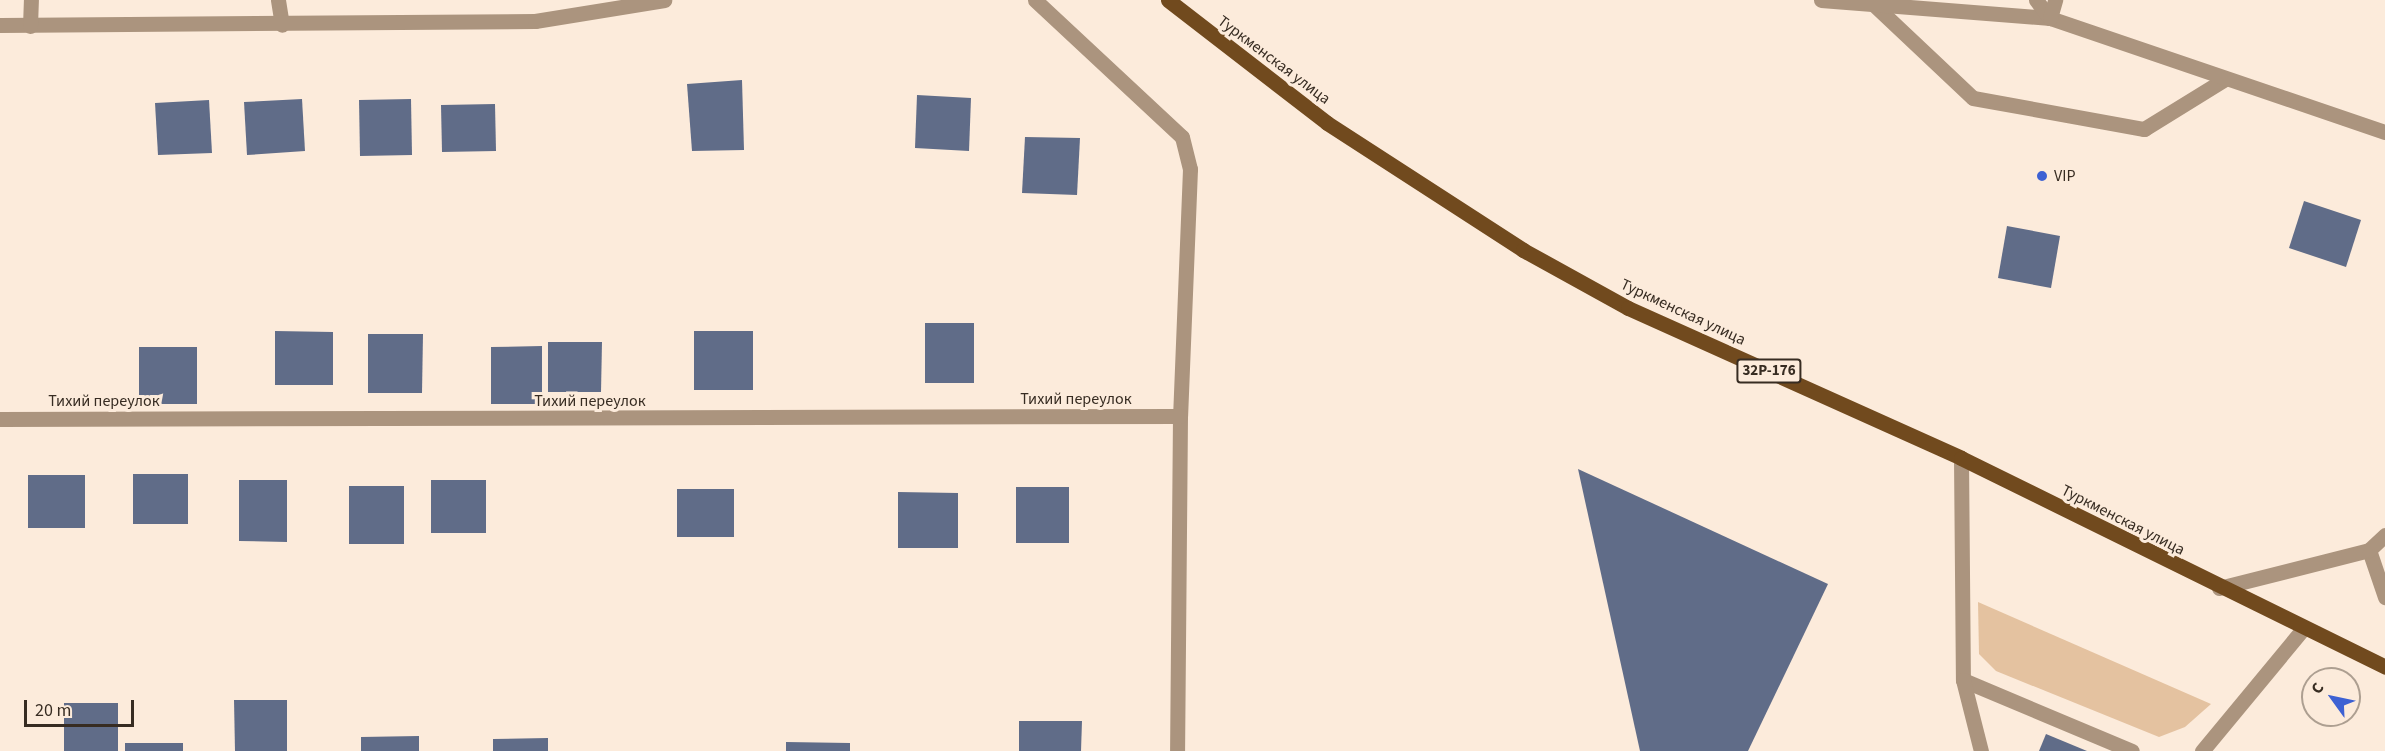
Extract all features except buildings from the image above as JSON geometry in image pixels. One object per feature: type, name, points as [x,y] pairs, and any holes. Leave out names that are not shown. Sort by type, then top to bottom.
[{"type":"main road","name":"Туркменская улица","points":[[1168,0],[1327,123],[1524,250],[1628,308],[1961,458],[2219,588],[2385,667]]},
{"type":"street","points":[[30,26],[31,0]]},
{"type":"street","points":[[278,0],[282,25]]},
{"type":"street","points":[[0,25],[282,25],[535,21],[664,0]]},
{"type":"street","points":[[1035,0],[1182,137],[1192,203],[1180,416],[1177,751]]},
{"type":"street","points":[[1821,0],[1870,1],[2050,18],[2385,132]]},
{"type":"street","points":[[2036,0],[2050,18]]},
{"type":"street","points":[[2050,18],[2055,0]]},
{"type":"street","points":[[1870,1],[1973,98],[2144,129],[2225,79]]},
{"type":"street","name":"Тихий переулок","points":[[0,419],[1180,416]]},
{"type":"street","points":[[1961,458],[1963,680],[1981,751]]},
{"type":"street","points":[[2219,588],[2369,550],[2385,535]]},
{"type":"street","points":[[2369,550],[2385,597]]},
{"type":"street","points":[[2202,751],[2303,629]]},
{"type":"street","points":[[1963,680],[2132,751]]},
{"type":"shaded area","points":[[1978,602],[2211,704],[2185,727],[2159,737],[1996,671],[1979,654]]},
{"type":"place","name":"VIP","points":[[2042,176]]}]
